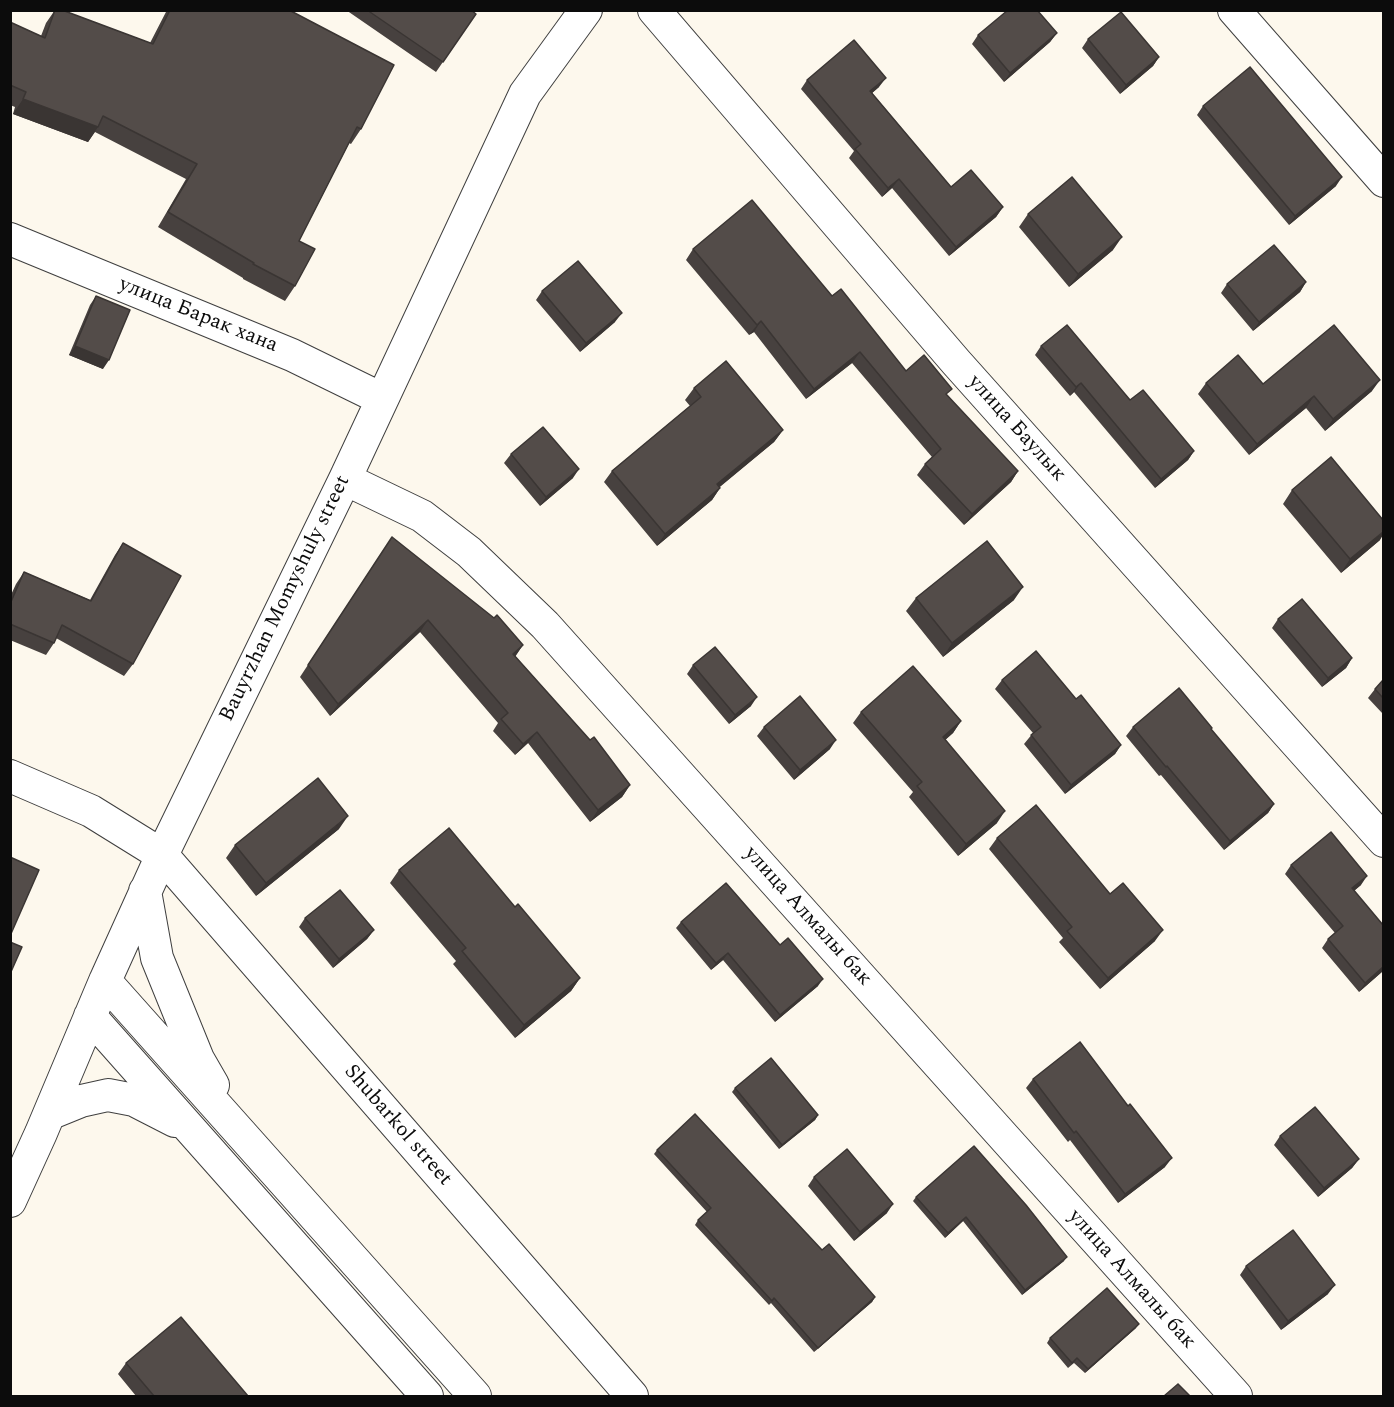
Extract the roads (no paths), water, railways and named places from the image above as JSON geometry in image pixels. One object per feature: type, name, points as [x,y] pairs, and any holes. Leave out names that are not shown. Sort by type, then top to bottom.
[{"type":"street","name":"Bauyrzhan Momyshuly street","points":[[10,1201],[145,891],[345,478],[525,94],[586,10]]},
{"type":"street","name":"улица Баулык","points":[[654,10],[956,362],[1383,841]]},
{"type":"street","points":[[1233,10],[1383,181]]},
{"type":"street","name":"улица Барак хана","points":[[10,239],[292,355],[382,399]]},
{"type":"street","name":"улица Алмалы бак","points":[[345,478],[422,516],[469,552],[546,625],[1236,1396]]},
{"type":"street","name":"Shubarkol street","points":[[10,776],[91,811],[162,855],[632,1396]]},
{"type":"street","points":[[145,891],[157,958],[176,1008],[198,1059],[238,1131]]},
{"type":"street","points":[[105,981],[475,1396]]},
{"type":"street","points":[[90,1016],[427,1396]]},
{"type":"street","points":[[49,1114],[81,1101],[108,1095],[134,1100],[189,1128]]}]
